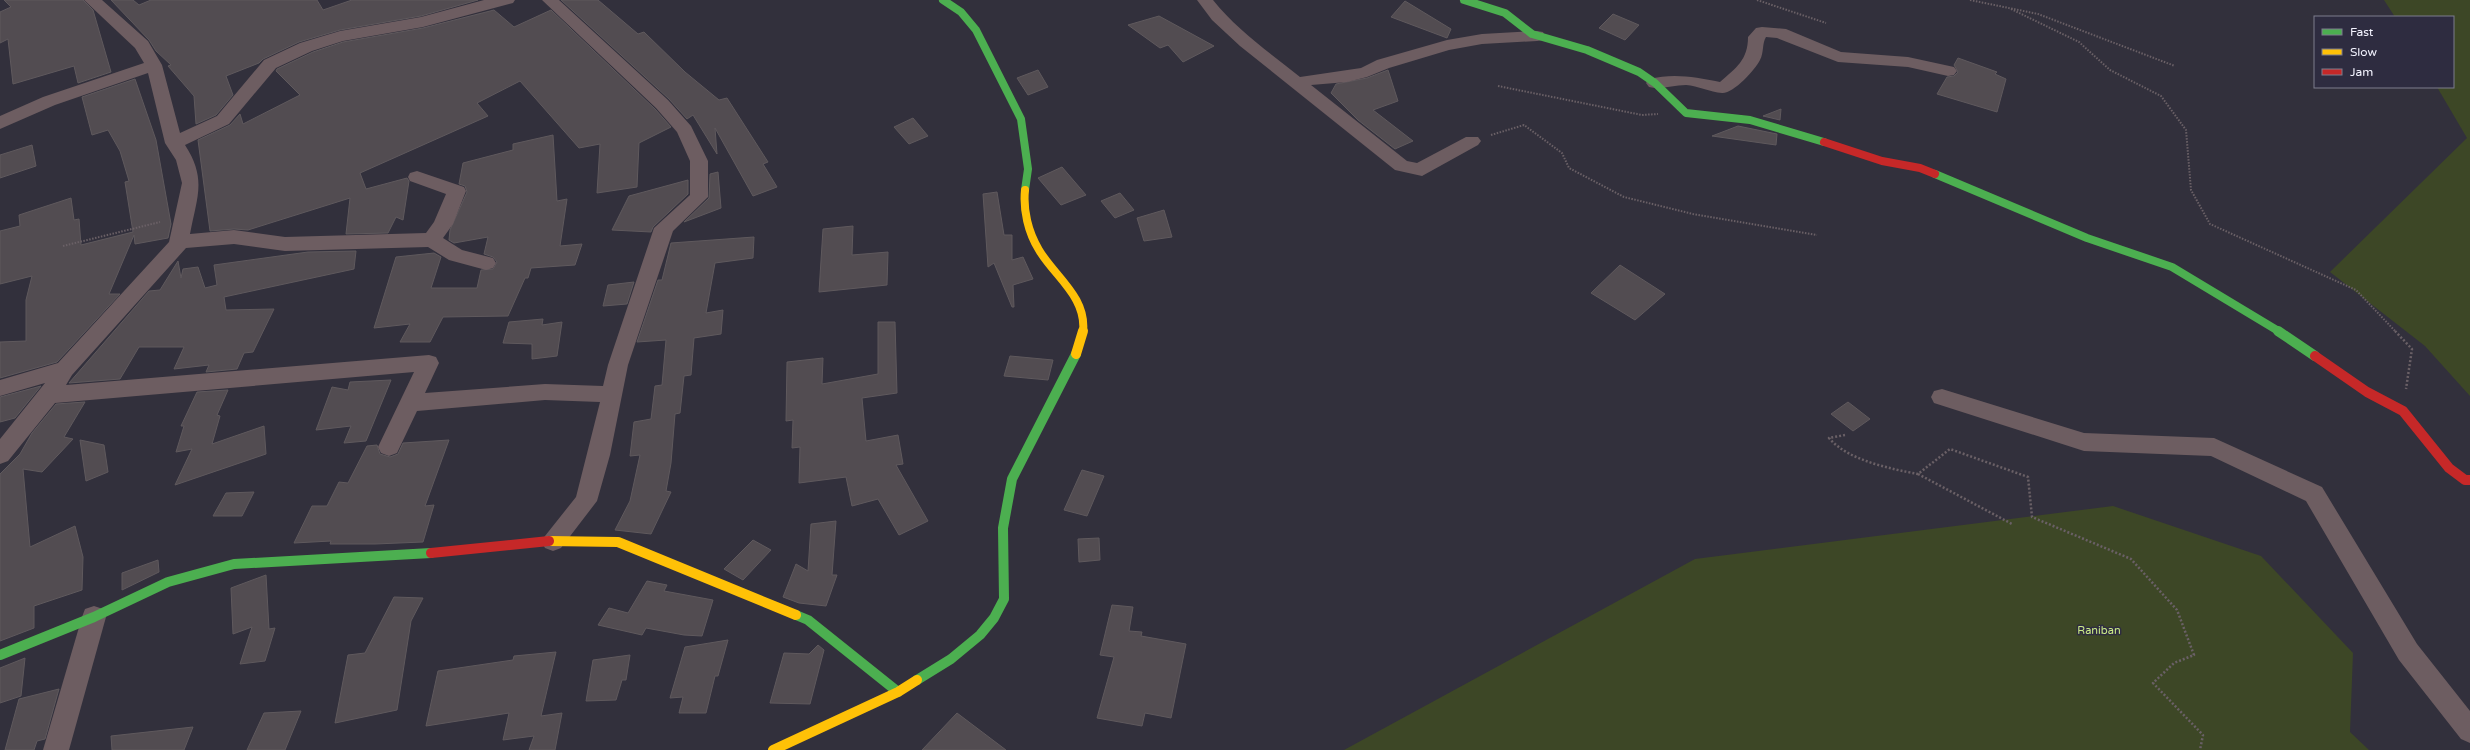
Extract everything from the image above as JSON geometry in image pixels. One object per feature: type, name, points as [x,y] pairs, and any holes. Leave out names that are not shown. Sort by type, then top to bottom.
[{"type":"street","points":[[0,455],[49,395],[65,369],[176,250],[180,242],[191,183],[185,160],[174,143],[154,66],[142,45],[92,0]]},
{"type":"street","points":[[174,143],[223,120],[270,64],[299,50],[340,36],[423,22],[486,2],[507,0]]},
{"type":"street","points":[[550,0],[662,104],[685,130],[699,161],[699,197],[664,228],[618,365],[599,455],[586,501],[554,541]]},
{"type":"street","points":[[775,749],[898,692],[951,659],[980,635],[994,618],[1004,599],[1003,528],[1012,480],[1082,343],[1084,313],[1072,289],[1042,255],[1034,240],[1023,203],[1028,169],[1021,119],[976,30],[961,12],[943,0]]},
{"type":"street","points":[[1205,0],[1218,17],[1298,84],[1401,166],[1422,170],[1424,166],[1472,141]]},
{"type":"street","points":[[1464,0],[1506,13],[1537,36]]},
{"type":"street","points":[[1655,84],[1686,80],[1723,88],[1748,67],[1758,50],[1756,37],[1762,32],[1780,33],[1838,57],[1908,62],[1948,70]]},
{"type":"street","points":[[1298,84],[1310,79],[1347,76],[1367,72],[1383,64],[1447,45],[1482,39],[1537,36],[1587,50],[1638,72],[1655,84],[1686,113],[1750,120],[1787,129],[1882,162],[1920,168],[2088,238],[2172,267],[2264,321],[2367,392],[2403,411],[2449,468],[2465,480],[2470,480]]},
{"type":"street","points":[[0,123],[49,101],[154,66]]},
{"type":"street","points":[[417,177],[457,191],[442,224],[431,240]]},
{"type":"street","points":[[180,242],[234,238],[285,244],[431,240],[456,255],[486,263]]},
{"type":"street","points":[[49,395],[429,363],[389,447]]},
{"type":"street","points":[[0,388],[65,369]]},
{"type":"street","points":[[410,403],[545,392],[611,394]]},
{"type":"street","points":[[1942,397],[2084,442],[2214,447],[2314,494],[2408,652],[2470,731]]},
{"type":"street","points":[[0,656],[94,617],[168,582],[234,564],[444,552],[554,541],[618,542],[808,620],[898,692]]},
{"type":"street","points":[[56,750],[94,617]]},
{"type":"path","points":[[1758,0],[1826,23]]},
{"type":"path","points":[[1970,0],[2038,14],[2175,66]]},
{"type":"path","points":[[2011,9],[2079,42],[2110,70],[2161,96],[2186,130],[2191,190],[2210,224],[2356,290],[2412,349],[2403,411]]},
{"type":"path","points":[[1498,86],[1642,114],[1686,113]]},
{"type":"path","points":[[1472,141],[1524,125],[1562,153],[1569,168],[1624,197],[1693,214],[1817,235]]},
{"type":"path","points":[[63,246],[184,217]]},
{"type":"path","points":[[1845,435],[1829,438],[1837,448],[1889,469],[1918,474],[2012,524]]},
{"type":"path","points":[[1918,474],[1950,449],[2028,477],[2032,517],[2130,558],[2177,610],[2194,655],[2174,663],[2153,682],[2203,735],[2200,750]]},
{"type":"green space","points":[[2384,0],[2470,0],[2470,396],[2425,346],[2330,272],[2467,138],[2438,88],[2454,88],[2454,16],[2394,16]]},
{"type":"green space","name":"Raniban","points":[[2113,506],[2261,556],[2353,653],[2350,732],[2369,750],[1344,750],[1695,559]]},
{"type":"building","points":[[4,0],[83,0],[93,10],[111,72],[78,83],[74,66],[13,84],[8,39],[0,43],[0,12],[11,7]]},
{"type":"building","points":[[111,0],[133,0],[139,5],[151,0],[317,0],[323,10],[352,0],[478,0],[421,16],[340,30],[299,42],[263,59],[259,63],[226,76],[233,95],[216,115],[196,124],[194,96],[168,66],[171,65],[156,51],[149,40]]},
{"type":"building","points":[[561,0],[598,0],[638,34],[644,32],[685,72],[719,100],[727,98],[768,162],[763,164],[777,187],[753,196],[715,128],[717,154],[693,115],[687,119],[669,99]]},
{"type":"building","points":[[1405,1],[1451,29],[1447,38],[1391,17]]},
{"type":"building","points":[[494,10],[514,27],[551,10],[655,109],[671,127],[639,143],[637,187],[597,193],[600,144],[579,148],[520,81],[477,103],[488,116],[360,173],[366,189],[407,178],[409,181],[403,220],[396,217],[388,233],[346,234],[350,198],[248,230],[234,229],[210,231],[198,140],[230,125],[240,114],[243,124],[300,95],[276,71],[277,69],[313,52],[343,42],[423,28]]},
{"type":"building","points":[[1613,14],[1639,25],[1625,40],[1599,28]]},
{"type":"building","points":[[1159,16],[1214,46],[1183,62],[1168,45],[1160,48],[1128,25]]},
{"type":"building","points":[[1958,58],[1997,72],[1995,74],[2006,79],[1997,112],[1937,94],[1947,77],[1954,76],[1958,72],[1954,65]]},
{"type":"building","points":[[1038,70],[1048,87],[1028,95],[1017,78]]},
{"type":"building","points":[[1388,70],[1398,101],[1373,110],[1413,141],[1395,149],[1358,120],[1331,93],[1336,84],[1367,78]]},
{"type":"building","points":[[135,79],[156,140],[171,224],[168,238],[135,244],[134,235],[109,294],[120,294],[57,362],[0,378],[0,342],[26,341],[26,300],[32,276],[0,284],[0,231],[20,226],[19,215],[71,198],[74,220],[79,219],[81,245],[133,232],[125,182],[129,181],[120,151],[108,130],[92,135],[82,97]]},
{"type":"building","points":[[1781,109],[1780,120],[1763,116]]},
{"type":"building","points":[[913,118],[928,136],[909,144],[894,127]]},
{"type":"building","points":[[1738,126],[1777,134],[1776,145],[1712,136]]},
{"type":"building","points":[[553,135],[557,201],[567,199],[560,246],[582,244],[575,265],[531,268],[528,278],[525,278],[508,316],[443,317],[430,342],[400,342],[410,324],[374,328],[396,257],[434,253],[441,257],[431,288],[477,288],[481,270],[493,269],[497,262],[493,257],[484,254],[488,237],[454,243],[449,240],[450,230],[467,192],[465,186],[459,184],[463,163],[513,150],[513,144]]},
{"type":"building","points":[[32,145],[36,166],[0,178],[0,155]]},
{"type":"building","points":[[1062,167],[1086,195],[1061,205],[1038,178]]},
{"type":"building","points":[[718,172],[721,208],[684,222],[709,198],[710,174]]},
{"type":"building","points":[[688,180],[688,194],[653,227],[651,232],[612,230],[629,196]]},
{"type":"building","points":[[997,192],[1004,235],[1012,235],[1012,260],[1023,257],[1033,279],[1013,285],[1014,307],[1012,307],[994,263],[988,267],[983,194]]},
{"type":"building","points":[[1120,193],[1134,210],[1115,218],[1101,201]]},
{"type":"building","points":[[1164,210],[1172,237],[1144,241],[1137,218]]},
{"type":"building","points":[[853,226],[852,255],[888,252],[887,285],[819,292],[823,229]]},
{"type":"building","points":[[754,237],[753,258],[715,263],[706,313],[723,310],[721,334],[694,338],[691,375],[684,376],[680,413],[675,414],[671,463],[666,491],[671,492],[651,534],[615,530],[630,501],[640,455],[630,456],[634,422],[651,419],[655,386],[662,385],[666,340],[637,342],[658,280],[662,280],[671,243]]},
{"type":"building","points":[[356,251],[354,269],[224,297],[226,310],[274,309],[253,352],[244,353],[237,369],[206,372],[209,365],[174,369],[184,347],[139,347],[120,379],[69,383],[149,291],[160,290],[178,261],[181,278],[183,269],[198,267],[205,288],[217,285],[214,265],[308,252]]},
{"type":"building","points":[[1620,265],[1665,294],[1635,320],[1591,293]]},
{"type":"building","points":[[634,282],[627,304],[603,306],[608,285]]},
{"type":"building","points":[[543,319],[542,325],[562,322],[557,356],[532,359],[532,344],[503,343],[509,322]]},
{"type":"building","points":[[878,322],[895,322],[897,393],[862,398],[866,441],[898,435],[903,464],[896,465],[928,521],[899,535],[878,499],[852,506],[846,477],[799,483],[800,447],[792,448],[793,420],[786,421],[787,362],[823,358],[822,384],[878,374]]},
{"type":"building","points":[[1010,356],[1053,360],[1048,380],[1004,376]]},
{"type":"building","points":[[391,380],[366,441],[344,443],[351,426],[316,430],[332,387],[348,390],[350,382]]},
{"type":"building","points":[[41,386],[15,418],[0,422],[0,397]]},
{"type":"building","points":[[228,390],[217,415],[220,416],[212,444],[264,426],[266,454],[175,485],[192,449],[176,452],[184,426],[181,426],[197,392]]},
{"type":"building","points":[[85,402],[64,437],[73,439],[42,472],[23,469],[30,547],[75,526],[83,557],[82,590],[34,606],[34,628],[0,641],[0,474],[20,454],[32,433],[56,404]]},
{"type":"building","points":[[1848,402],[1870,419],[1853,431],[1831,414]]},
{"type":"building","points":[[80,440],[104,445],[108,472],[86,481]]},
{"type":"building","points":[[449,440],[425,506],[434,505],[423,542],[330,544],[331,541],[294,543],[312,506],[327,506],[339,482],[348,483],[367,446],[377,445],[380,454],[390,457],[398,454],[403,443]]},
{"type":"building","points":[[1082,470],[1104,476],[1087,516],[1064,510]]},
{"type":"building","points":[[254,492],[242,516],[213,516],[226,493]]},
{"type":"building","points":[[836,521],[832,575],[837,575],[826,606],[799,603],[783,597],[796,564],[808,571],[811,524]]},
{"type":"building","points":[[1099,538],[1100,560],[1079,562],[1078,539]]},
{"type":"building","points":[[753,540],[771,550],[743,580],[724,569]]},
{"type":"building","points":[[158,560],[159,572],[122,590],[122,573]]},
{"type":"building","points":[[266,575],[269,629],[275,628],[265,661],[240,664],[252,627],[233,634],[231,588]]},
{"type":"building","points":[[647,581],[667,585],[664,591],[713,600],[702,636],[684,635],[646,628],[642,635],[598,625],[609,608],[628,613]]},
{"type":"building","points":[[394,597],[423,598],[411,621],[397,710],[335,723],[348,655],[365,653]]},
{"type":"building","points":[[1112,605],[1133,607],[1129,631],[1142,632],[1141,636],[1186,644],[1171,718],[1145,713],[1142,726],[1097,718],[1114,657],[1100,655]]},
{"type":"building","points":[[728,640],[718,676],[715,676],[706,713],[679,713],[683,697],[670,698],[685,647]]},
{"type":"building","points":[[818,645],[824,650],[810,704],[770,703],[784,653],[809,654]]},
{"type":"building","points":[[556,652],[541,716],[562,713],[555,750],[529,750],[534,736],[503,740],[509,713],[426,726],[438,671],[513,660],[514,656]]},
{"type":"building","points":[[630,655],[626,680],[622,680],[616,700],[586,701],[593,660]]},
{"type":"building","points":[[25,658],[21,696],[0,703],[0,668]]},
{"type":"building","points":[[59,689],[45,739],[37,741],[34,750],[5,750],[19,699]]},
{"type":"building","points":[[301,711],[285,750],[247,750],[264,713]]},
{"type":"building","points":[[957,713],[1006,750],[922,750]]},
{"type":"building","points":[[193,727],[184,750],[112,750],[111,736]]},
{"type":"traffic: fast","points":[[943,0],[961,12],[976,30],[1021,119],[1028,169],[1025,190]]},
{"type":"traffic: fast","points":[[1464,0],[1505,13],[1532,34],[1587,50],[1639,72],[1655,83],[1686,113],[1750,120],[1824,142]]},
{"type":"traffic: fast","points":[[1935,174],[2087,238],[2172,267],[2264,321],[2315,356]]},
{"type":"traffic: fast","points":[[917,680],[951,659],[980,635],[994,618],[1004,599],[1003,528],[1012,479],[1076,354]]},
{"type":"traffic: fast","points":[[0,655],[94,617],[168,582],[234,564],[431,553]]},
{"type":"traffic: fast","points":[[796,615],[808,620],[898,692]]},
{"type":"traffic: slow","points":[[1025,190],[1024,198],[1026,215],[1035,242],[1043,256],[1070,289],[1082,312],[1084,324],[1082,338],[1076,354]]},
{"type":"traffic: slow","points":[[549,541],[618,542],[796,615]]},
{"type":"traffic: slow","points":[[773,750],[898,692],[917,680]]},
{"type":"traffic: jam","points":[[1824,142],[1882,161],[1920,168],[1935,174]]},
{"type":"traffic: jam","points":[[2315,356],[2367,392],[2403,411],[2449,468],[2465,480],[2470,480]]},
{"type":"traffic: jam","points":[[431,553],[549,541]]}]
